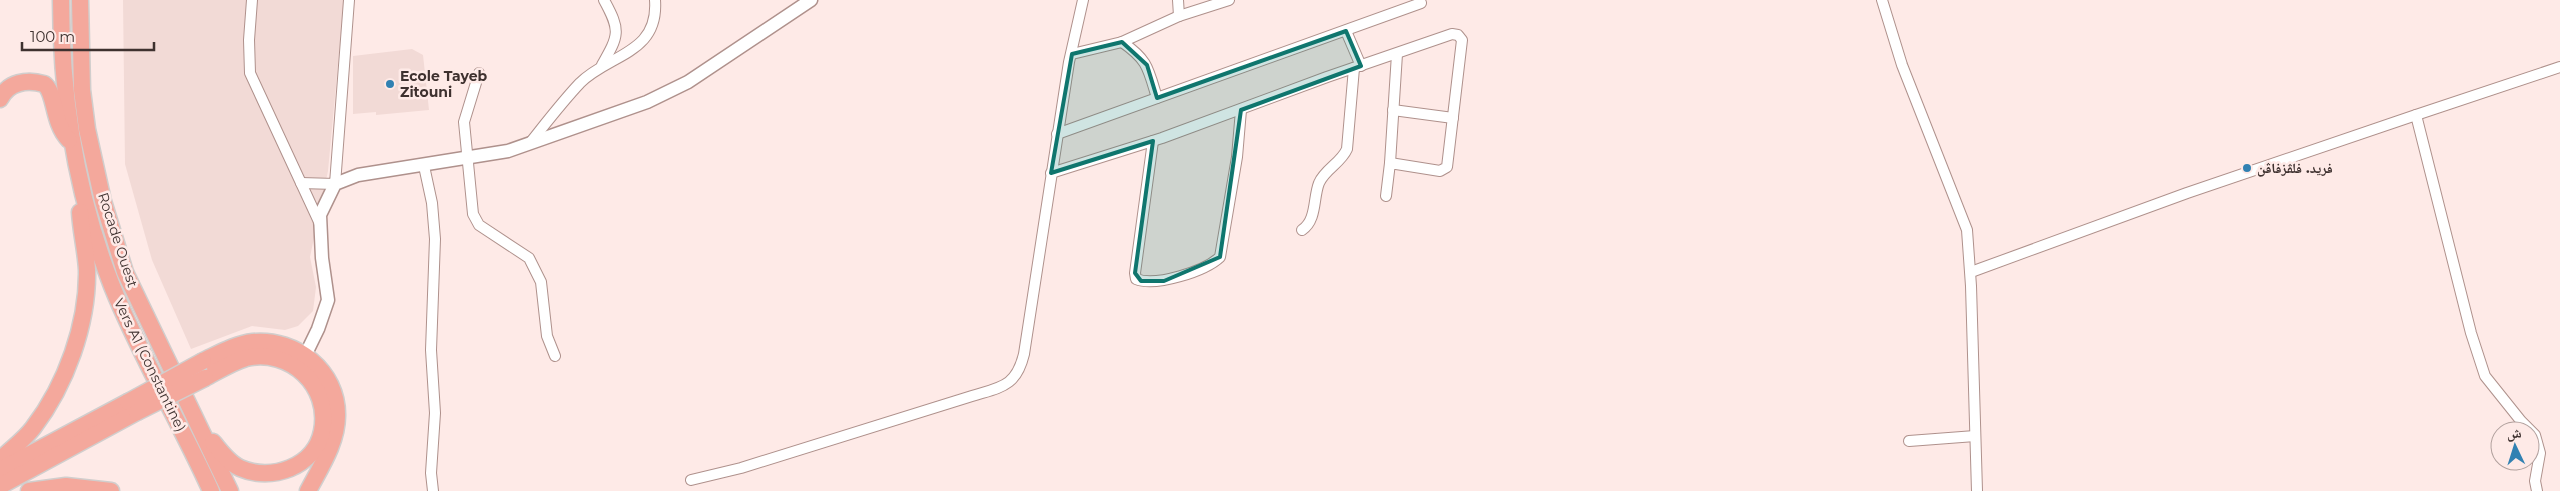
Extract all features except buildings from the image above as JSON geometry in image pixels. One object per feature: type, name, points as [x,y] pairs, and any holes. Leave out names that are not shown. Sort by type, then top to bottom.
[{"type":"highway","name":"Vers A1 (Constantine)","points":[[61,0],[61,53],[76,170],[112,285],[211,491]]},
{"type":"highway","name":"Rocade Ouest","points":[[80,0],[82,90],[87,129],[103,201],[125,272],[230,491]]},
{"type":"highway","points":[[0,99],[8,88],[15,84],[44,84],[51,91],[59,127],[71,142]]},
{"type":"highway","points":[[0,460],[34,426],[53,396],[71,356],[83,312],[86,270],[76,170]]},
{"type":"highway","points":[[0,486],[133,407],[204,370],[233,347],[252,342],[286,346],[302,362],[318,393],[324,411],[322,432],[312,452],[296,465],[280,473],[260,474],[239,468],[221,453],[198,424]]},
{"type":"highway","points":[[204,370],[246,358],[267,356],[302,362],[321,369],[334,392],[337,416],[333,442],[308,491]]},
{"type":"highway","points":[[0,470],[58,440],[133,407]]},
{"type":"highway","points":[[12,448],[58,440]]},
{"type":"highway","points":[[29,491],[66,486],[111,491]]},
{"type":"street","points":[[252,0],[249,40],[250,73],[320,225]]},
{"type":"street","points":[[302,362],[318,329],[328,300],[320,215],[335,184],[349,0]]},
{"type":"street","points":[[602,65],[616,37],[615,21],[604,0]]},
{"type":"street","points":[[530,143],[580,83],[602,65],[632,52],[644,40],[655,14],[655,0]]},
{"type":"street","points":[[301,183],[335,184],[358,175],[424,166],[508,151],[647,102],[688,82],[810,0]]},
{"type":"street","points":[[691,480],[741,468],[1001,387],[1013,380],[1020,371],[1024,354],[1057,134],[1083,0]]},
{"type":"street","points":[[1178,0],[1179,16]]},
{"type":"street","points":[[1072,54],[1122,42],[1179,16],[1229,0]]},
{"type":"street","points":[[1882,0],[1902,65],[1967,230],[1971,272],[1977,491]]},
{"type":"street","points":[[1057,134],[1421,3]]},
{"type":"street","points":[[1302,230],[1309,226],[1312,218],[1314,198],[1320,180],[1344,156],[1347,149],[1357,67],[1346,31]]},
{"type":"street","points":[[1051,173],[1152,141],[1452,34],[1458,35],[1462,40],[1450,150],[1444,170],[1390,163]]},
{"type":"street","points":[[1122,42],[1142,58],[1147,65],[1158,98]]},
{"type":"street","points":[[1386,196],[1397,54]]},
{"type":"street","points":[[1971,272],[2187,193],[2560,66]]},
{"type":"street","points":[[479,73],[464,122],[473,214],[479,226],[530,258],[541,282],[547,336],[555,356]]},
{"type":"street","points":[[1152,141],[1135,273],[1136,279],[1141,281],[1164,281],[1209,264],[1220,257],[1237,157],[1241,110]]},
{"type":"street","points":[[1393,110],[1453,118]]},
{"type":"street","points":[[2416,115],[2471,333],[2485,376],[2521,421],[2535,435],[2540,453],[2535,481],[2537,491]]},
{"type":"street","points":[[424,166],[432,203],[435,239],[432,350],[435,413],[431,473],[433,491]]},
{"type":"street","points":[[286,346],[300,343],[318,329]]},
{"type":"street","points":[[1909,441],[1975,436]]},
{"type":"highlighted area","points":[[1346,31],[1361,66],[1241,110],[1220,257],[1164,281],[1141,281],[1135,273],[1153,141],[1051,173],[1072,54],[1122,42],[1147,65],[1157,98]]},
{"type":"shaded area","points":[[123,0],[344,0],[328,171],[310,257],[316,287],[313,311],[298,326],[285,330],[252,326],[191,349],[152,260],[125,164]]},
{"type":"shaded area","name":"Ecole Tayeb Zitouni","points":[[412,49],[423,55],[429,110],[376,115],[376,112],[353,114],[353,56]]},
{"type":"place","name":"Ecole Tayeb Zitouni","points":[[390,84]]},
{"type":"place","name":"فريد. فلڤزفاڤن","points":[[2247,168]]}]
